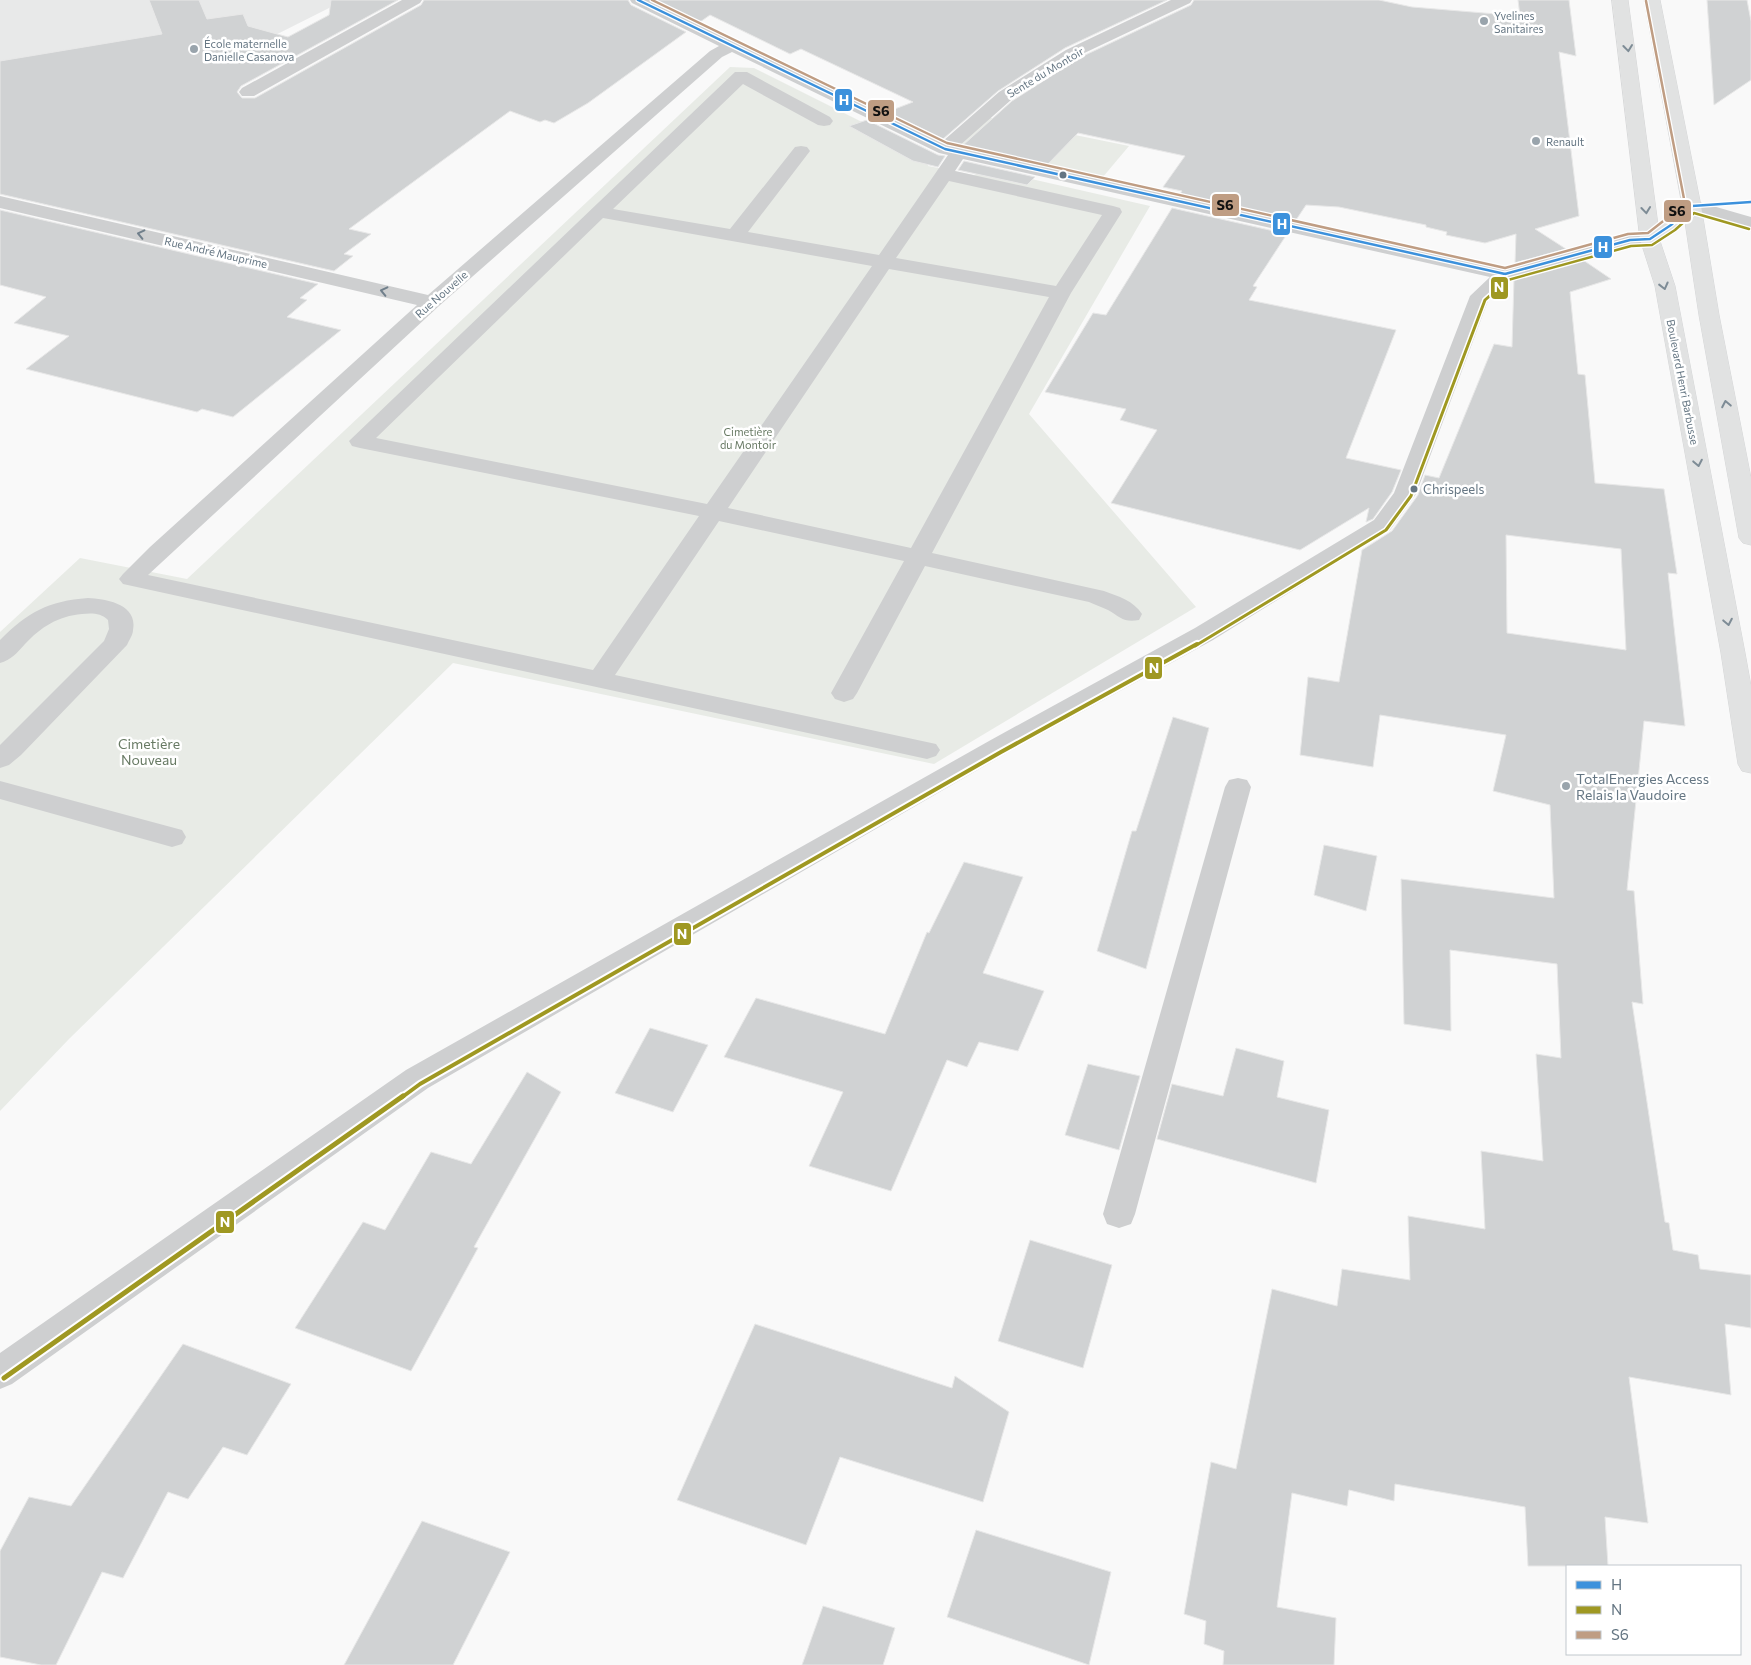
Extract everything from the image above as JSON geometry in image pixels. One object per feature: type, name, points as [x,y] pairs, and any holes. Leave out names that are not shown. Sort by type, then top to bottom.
[{"type":"main road","name":"Boulevard Henri Barbusse","points":[[1620,0],[1650,239],[1665,286],[1733,653],[1751,764]]},
{"type":"main road","points":[[1652,0],[1692,206],[1709,315],[1751,538]]},
{"type":"main road","points":[[1650,239],[1672,225],[1692,206]]},
{"type":"street","points":[[248,92],[414,0]]},
{"type":"street","points":[[638,0],[952,150],[1505,274]]},
{"type":"street","name":"Sente du Montoir","points":[[599,680],[944,174],[952,150],[1005,96],[1072,53],[1184,0]]},
{"type":"street","name":"Rue Nouvelle","points":[[101,606],[432,302],[716,54],[732,45]]},
{"type":"street","points":[[824,121],[741,76],[360,440],[712,512],[1095,596],[1116,604],[1130,614]]},
{"type":"street","points":[[735,236],[800,151]]},
{"type":"street","points":[[844,693],[1061,293],[1113,212],[944,174]]},
{"type":"street","name":"Rue André Mauprime","points":[[0,202],[432,302]]},
{"type":"street","points":[[1692,206],[1751,202]]},
{"type":"street","points":[[1692,206],[1751,222]]},
{"type":"street","points":[[599,212],[1061,293]]},
{"type":"street","points":[[0,1373],[417,1079],[998,747],[1204,634],[1382,525],[1405,494],[1480,296],[1505,274],[1630,240],[1650,239]]},
{"type":"street","points":[[131,579],[927,750]]},
{"type":"street","points":[[0,655],[31,625],[45,615],[63,608],[83,604],[101,606],[114,612],[122,621],[122,633],[115,645],[0,759]]},
{"type":"street","points":[[1119,1214],[1238,788]]},
{"type":"street","points":[[0,790],[172,836]]},
{"type":"shaded area","points":[[0,0],[345,0],[174,86],[0,187]]},
{"type":"green space","name":"Cimetière du Montoir","points":[[730,67],[754,68],[930,156],[928,166],[974,175],[988,169],[1150,206],[1029,414],[1196,607],[934,764],[453,663],[69,1039],[0,1111],[0,632],[80,558],[187,579]]},
{"type":"green space","points":[[981,116],[1129,146],[1097,184],[945,149]]},
{"type":"building","points":[[149,0],[199,0],[207,19],[243,14],[248,26],[288,37],[329,15],[331,0],[398,0],[241,86],[237,92],[242,98],[255,98],[421,5],[424,0],[628,0],[631,5],[686,32],[588,103],[554,123],[545,120],[540,122],[510,111],[349,229],[371,234],[344,254],[353,256],[334,271],[0,194],[0,61],[162,34]]},
{"type":"building","points":[[654,0],[1167,0],[1065,48],[998,91],[943,139],[887,112],[913,102],[801,49],[790,54],[710,15],[700,22]]},
{"type":"building","points":[[1194,0],[1379,0],[1412,7],[1520,16],[1518,0],[1569,0],[1576,56],[1559,52],[1579,216],[1535,229],[1566,249],[1515,263],[1516,234],[1485,243],[1446,235],[1447,232],[1426,227],[1426,225],[1339,207],[1306,205],[1296,220],[1180,194],[1182,191],[1163,187],[1185,156],[1078,133],[1047,165],[962,146],[1012,101],[1079,58],[1191,5]]},
{"type":"building","points":[[1707,0],[1747,0],[1751,21],[1751,80],[1714,105]]},
{"type":"building","points":[[867,120],[938,155],[945,156],[938,167],[913,161],[849,126]]},
{"type":"building","points":[[964,161],[1035,177],[1027,185],[958,170]]},
{"type":"building","points":[[1172,208],[1287,234],[1253,286],[1257,287],[1249,300],[1396,330],[1346,458],[1401,470],[1392,492],[1373,519],[1366,522],[1369,508],[1300,550],[1111,503],[1157,430],[1120,420],[1126,409],[1045,392],[1093,313],[1106,315]]},
{"type":"building","points":[[0,210],[318,284],[300,298],[307,300],[287,317],[341,330],[233,417],[202,409],[197,412],[26,369],[69,336],[14,323],[46,297],[0,285]]},
{"type":"building","points":[[1583,260],[1611,279],[1570,292],[1578,374],[1585,375],[1595,483],[1664,489],[1677,574],[1668,573],[1685,726],[1644,721],[1627,890],[1634,891],[1643,1004],[1632,1002],[1665,1222],[1669,1223],[1673,1250],[1698,1255],[1700,1269],[1751,1275],[1751,1328],[1725,1324],[1731,1395],[1629,1377],[1648,1523],[1605,1517],[1608,1565],[1528,1566],[1525,1507],[1395,1484],[1394,1501],[1349,1490],[1347,1506],[1292,1493],[1277,1607],[1336,1618],[1334,1665],[1223,1665],[1224,1651],[1204,1644],[1206,1621],[1184,1614],[1211,1462],[1236,1469],[1272,1289],[1337,1306],[1342,1269],[1410,1280],[1408,1216],[1485,1229],[1481,1151],[1543,1161],[1536,1054],[1561,1058],[1557,964],[1450,950],[1451,1031],[1404,1024],[1401,879],[1554,898],[1550,805],[1493,791],[1506,735],[1380,715],[1373,767],[1300,755],[1308,677],[1339,682],[1362,550],[1392,531],[1418,495],[1425,475],[1439,478],[1494,344],[1512,347],[1514,279]],"holes":[[[1506,535],[1621,549],[1626,650],[1507,633]]]},
{"type":"building","points":[[1173,717],[1209,728],[1146,969],[1097,951],[1132,831],[1136,831]]},
{"type":"building","points":[[1324,845],[1377,856],[1366,911],[1314,895]]},
{"type":"building","points":[[964,862],[1023,877],[983,973],[1044,991],[1018,1051],[979,1042],[967,1067],[947,1060],[891,1191],[809,1166],[843,1092],[724,1057],[756,998],[885,1034],[927,932],[929,933]]},
{"type":"building","points":[[650,1028],[708,1045],[673,1112],[615,1093]]},
{"type":"building","points":[[1236,1048],[1284,1061],[1277,1097],[1329,1110],[1316,1183],[1157,1139],[1172,1084],[1223,1096]]},
{"type":"building","points":[[1088,1064],[1140,1076],[1119,1150],[1065,1135]]},
{"type":"building","points":[[527,1072],[561,1092],[474,1247],[478,1248],[411,1371],[295,1328],[363,1222],[385,1230],[431,1152],[471,1164]]},
{"type":"building","points":[[1030,1240],[1112,1265],[1083,1368],[998,1341]]},
{"type":"building","points":[[755,1324],[952,1388],[955,1376],[1009,1412],[983,1502],[840,1457],[806,1545],[677,1500]]},
{"type":"building","points":[[183,1344],[291,1384],[247,1455],[223,1447],[188,1499],[168,1492],[123,1578],[102,1572],[56,1665],[41,1665],[0,1657],[0,1551],[29,1497],[71,1506]]},
{"type":"building","points":[[422,1521],[510,1552],[453,1665],[344,1665]]},
{"type":"building","points":[[976,1530],[1111,1572],[1089,1665],[947,1617]]},
{"type":"building","points":[[823,1606],[895,1628],[883,1665],[802,1665]]},
{"type":"transit line","name":"H","points":[[638,0],[945,149],[1505,274]]},
{"type":"transit line","name":"S6","points":[[652,0],[947,143],[1505,268],[1628,234],[1648,233],[1685,204],[1646,1]]},
{"type":"transit line","name":"H","points":[[1692,206],[1751,202]]},
{"type":"transit line","name":"H","points":[[1505,274],[1630,240],[1650,239],[1671,225],[1692,206]]},
{"type":"transit line","name":"N","points":[[4,1378],[420,1084],[1001,752],[1207,639],[1386,530],[1411,496],[1485,300],[1508,280],[1631,246],[1652,245],[1675,230],[1694,213],[1749,229]]},
{"type":"place","name":"Yvelines Sanitaires","points":[[1484,21]]},
{"type":"place","name":"École maternelle Danielle Casanova","points":[[194,49]]},
{"type":"place","name":"Renault","points":[[1536,141]]},
{"type":"place","name":"Chrispeels","points":[[1414,489]]},
{"type":"place","name":"TotalEnergies Access Relais la Vaudoire","points":[[1566,786]]},
{"type":"park label","name":"Cimetière Nouveau","points":[[149,752]]}]
